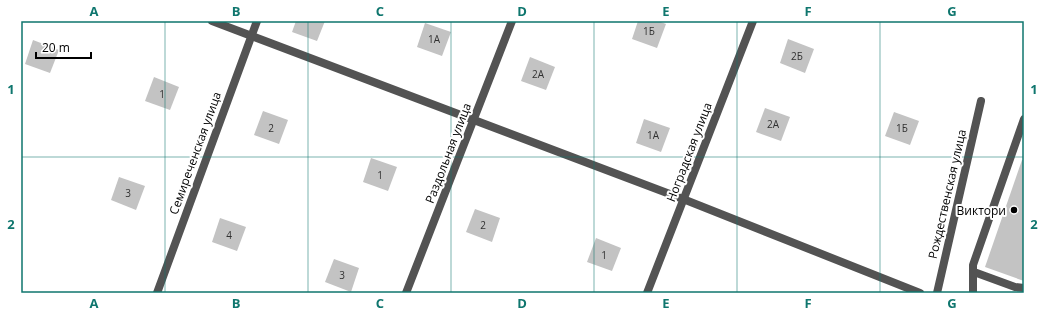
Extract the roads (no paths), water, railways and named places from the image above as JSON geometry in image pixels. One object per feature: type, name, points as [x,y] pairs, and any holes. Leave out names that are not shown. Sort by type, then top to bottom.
[{"type":"street","points":[[212,21],[683,199],[920,293]]},
{"type":"street","name":"Семиреченская улица","points":[[157,293],[257,21]]},
{"type":"street","name":"Раздольная улица","points":[[406,293],[512,21]]},
{"type":"street","name":"Ноградская улица","points":[[647,293],[753,21]]},
{"type":"street","name":"Рождественская улица","points":[[937,293],[981,101]]},
{"type":"street","points":[[973,293],[973,265],[1024,119]]},
{"type":"street","points":[[974,272],[1016,287],[1024,288]]},
{"type":"place","name":"Виктори","points":[[1014,210]]}]
